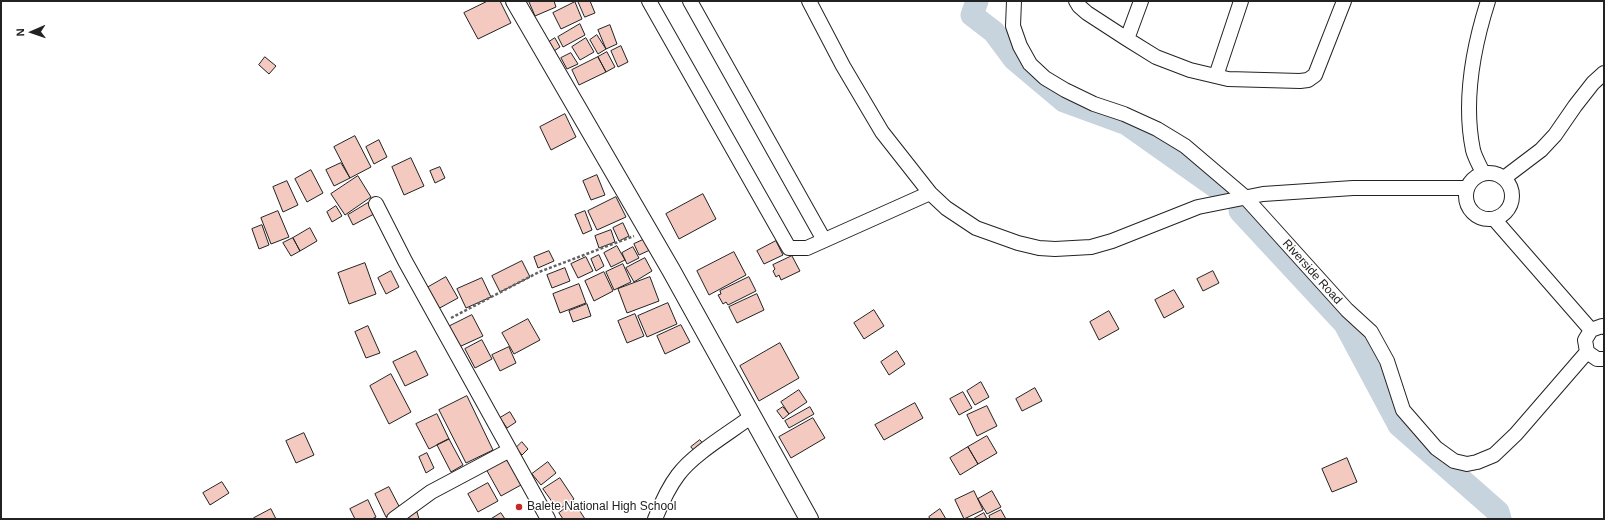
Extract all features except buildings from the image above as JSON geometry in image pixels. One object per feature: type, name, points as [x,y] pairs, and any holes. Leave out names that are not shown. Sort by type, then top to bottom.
[{"type":"main road","points":[[517,2],[810,519]]},
{"type":"street","points":[[649,1],[789,248],[806,248],[930,192]]},
{"type":"street","points":[[690,1],[824,240]]},
{"type":"street","points":[[809,1],[843,66],[882,132],[930,192],[946,208],[976,228],[1018,244],[1055,249],[1091,247],[1112,242],[1198,207],[1263,194],[1353,188],[1466,188]]},
{"type":"street","name":"Riverside Road","points":[[1014,1],[1014,26],[1020,46],[1030,64],[1045,78],[1094,104],[1124,114],[1163,132],[1185,146],[1245,197],[1347,310],[1371,332],[1387,361],[1403,410],[1436,448],[1454,461],[1467,464],[1477,462],[1494,455],[1516,434],[1587,352]]},
{"type":"street","points":[[1076,1],[1087,13],[1156,57],[1190,70],[1228,79],[1300,81],[1312,78],[1315,75],[1344,1]]},
{"type":"street","points":[[1127,39],[1141,1]]},
{"type":"street","points":[[1216,76],[1241,1]]},
{"type":"street","points":[[1483,173],[1474,152],[1469,104],[1470,84],[1477,41],[1488,1]]},
{"type":"street","points":[[1504,178],[1541,150],[1555,136],[1575,106],[1604,73]]},
{"type":"street","points":[[1483,173],[1495,173],[1504,178],[1512,191],[1512,203],[1506,214],[1495,220],[1478,218],[1467,205],[1466,188],[1473,178],[1483,173]]},
{"type":"street","points":[[376,204],[405,261],[548,519]]},
{"type":"street","points":[[1495,220],[1598,329],[1585,340],[1587,352],[1597,359],[1604,359]]},
{"type":"street","points":[[655,519],[660,506],[678,475],[698,455],[752,416]]},
{"type":"street","points":[[394,519],[430,492],[510,450]]},
{"type":"path","points":[[441,324],[539,272],[648,231]]},
{"type":"waterway","points":[[977,1],[972,15],[994,32],[1014,59],[1064,101],[1127,124],[1219,189]]},
{"type":"waterway","points":[[1240,211],[1345,324],[1399,425],[1498,512],[1500,519]]},
{"type":"place","name":"Balete National High School","points":[[519,507]]}]
